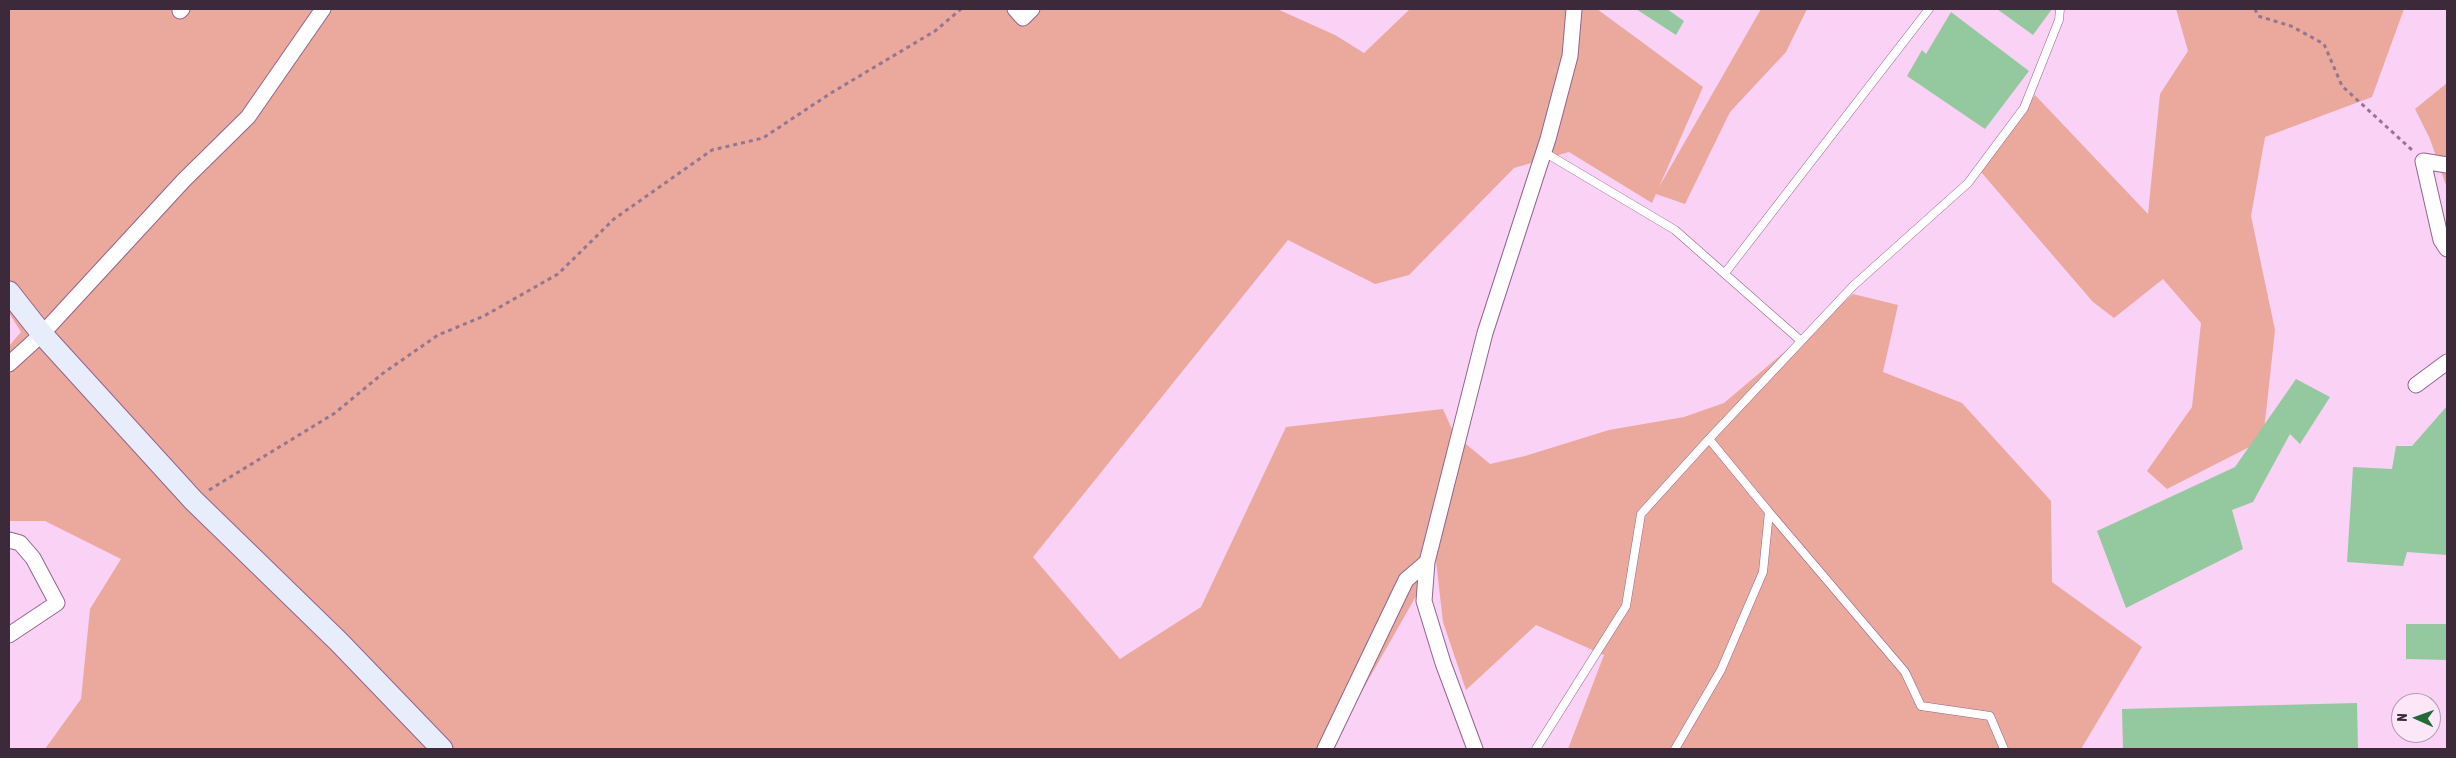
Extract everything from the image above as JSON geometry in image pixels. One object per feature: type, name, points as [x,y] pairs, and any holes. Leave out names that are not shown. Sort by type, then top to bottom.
[{"type":"street","points":[[9,364],[42,334],[184,180],[248,117],[323,9]]},
{"type":"street","points":[[1014,9],[1023,18],[1032,9]]},
{"type":"street","points":[[1475,749],[1443,663],[1424,601],[1427,562],[1485,333],[1544,152],[1570,56],[1574,9]]},
{"type":"street","points":[[2447,165],[2424,161],[2441,240],[2447,249]]},
{"type":"street","points":[[9,292],[42,334],[193,500],[339,642],[442,749]]},
{"type":"street","points":[[2416,385],[2447,362]]},
{"type":"street","points":[[9,540],[20,543],[32,558],[57,602],[9,634]]},
{"type":"street","points":[[1325,749],[1406,580],[1427,562]]},
{"type":"lane","points":[[1725,273],[1929,9]]},
{"type":"lane","points":[[1536,749],[1626,606],[1641,514],[1853,286],[1968,183],[2024,108],[2060,20],[2060,9]]},
{"type":"lane","points":[[1544,152],[1675,230],[1801,341]]},
{"type":"lane","points":[[1709,439],[1904,672],[1920,706],[1990,716],[2004,749]]},
{"type":"lane","points":[[1675,749],[1721,670],[1763,572],[1769,512]]},
{"type":"path","points":[[193,500],[335,413],[382,374],[438,335],[484,316],[558,274],[614,219],[712,150],[763,138],[831,93],[935,31],[961,9]]},
{"type":"path","points":[[2255,9],[2258,16],[2291,26],[2324,44],[2342,86],[2424,161]]},
{"type":"shaded area","points":[[9,9],[1277,9],[1335,35],[1364,53],[1410,9],[1597,9],[1703,87],[1659,187],[1761,9],[1807,9],[1786,52],[1730,112],[1685,204],[1656,194],[1652,203],[1569,152],[1514,168],[1409,275],[1375,284],[1288,240],[1033,557],[1120,659],[1201,607],[1286,427],[1443,409],[1454,434],[1490,464],[1525,456],[1609,430],[1684,417],[1724,403],[1853,294],[1898,305],[1883,372],[1962,403],[2051,501],[2052,582],[2142,647],[2081,749],[1568,749],[1604,655],[1536,625],[1466,690],[1443,622],[1436,561],[1329,749],[45,749],[81,699],[90,609],[121,559],[45,521],[9,521],[9,346],[21,332],[9,313]]},
{"type":"shaded area","points":[[2176,9],[2404,9],[2372,97],[2265,137],[2251,216],[2275,330],[2263,440],[2167,489],[2147,471],[2192,407],[2201,323],[2163,279],[2114,318],[2093,302],[1981,172],[2035,95],[2148,214],[2160,94],[2188,51]]},
{"type":"shaded area","points":[[2447,83],[2447,188],[2430,139],[2415,109]]},
{"type":"building","points":[[1636,9],[1667,9],[1684,21],[1676,35]]},
{"type":"building","points":[[1997,9],[2052,9],[2033,35]]},
{"type":"building","points":[[1951,12],[2029,71],[1985,129],[1907,76],[1922,50],[1926,54]]},
{"type":"building","points":[[2296,379],[2330,397],[2300,444],[2290,434],[2253,502],[2232,510],[2243,549],[2126,608],[2097,531],[2235,467]]},
{"type":"building","points":[[2447,406],[2447,555],[2407,552],[2403,566],[2347,562],[2353,467],[2392,469],[2396,446],[2412,446]]},
{"type":"building","points":[[2406,624],[2447,624],[2447,660],[2406,659]]},
{"type":"building","points":[[2357,703],[2358,749],[2123,749],[2122,709]]}]
